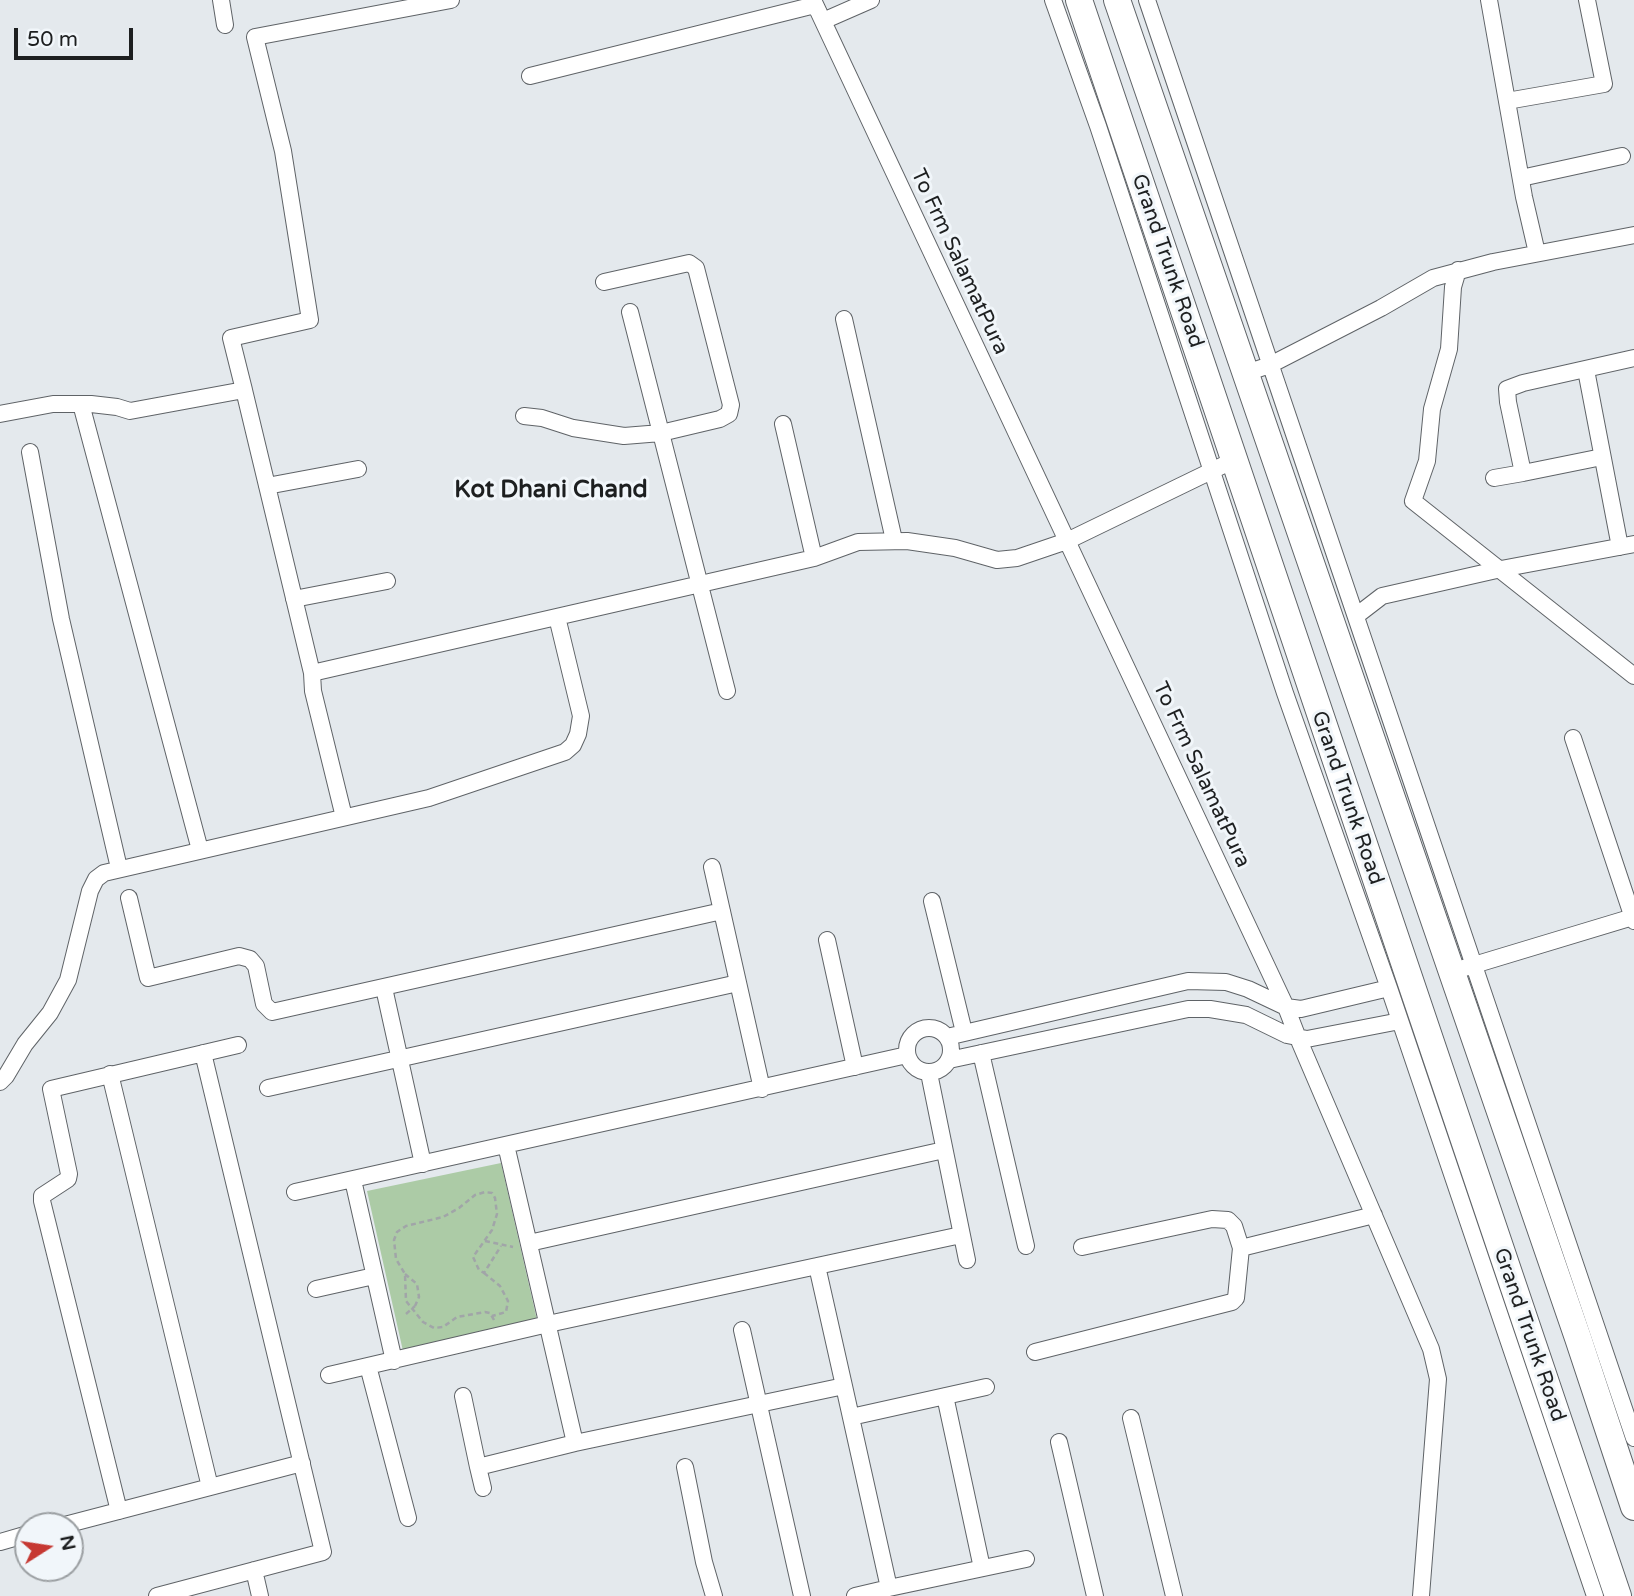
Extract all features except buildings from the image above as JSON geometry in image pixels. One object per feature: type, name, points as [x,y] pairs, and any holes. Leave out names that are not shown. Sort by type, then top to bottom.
[{"type":"highway","name":"Grand Trunk Road","points":[[1079,0],[1109,123],[1222,466],[1297,688],[1327,739],[1618,1596]]},
{"type":"highway","name":"Grand Trunk Road","points":[[1117,0],[1258,369],[1359,664],[1366,723],[1463,968],[1634,1507]]},
{"type":"highway","points":[[1327,739],[1366,723]]},
{"type":"street","points":[[221,0],[225,25]]},
{"type":"street","points":[[344,817],[313,691],[312,673],[230,338],[310,320],[283,151],[255,37],[451,0]]},
{"type":"street","points":[[823,21],[871,0]]},
{"type":"street","points":[[1053,0],[1109,123]]},
{"type":"street","points":[[1147,0],[1258,369],[1356,616],[1359,664],[1463,968],[1634,1438]]},
{"type":"street","points":[[1489,0],[1537,253]]},
{"type":"street","points":[[1507,101],[1604,84],[1587,0]]},
{"type":"street","points":[[530,76],[814,2]]},
{"type":"street","name":"To Frm SalamatPura","points":[[814,2],[1286,1007],[1423,1328],[1438,1379],[1421,1596]]},
{"type":"street","points":[[1521,178],[1622,156]]},
{"type":"street","points":[[1258,369],[1433,278],[1537,253],[1634,235]]},
{"type":"street","points":[[524,416],[542,418],[573,428],[624,436],[661,433],[720,419],[729,414],[732,405],[696,268],[689,263],[604,282]]},
{"type":"street","points":[[1458,270],[1452,288],[1449,349],[1432,409],[1427,461],[1413,501],[1634,676]]},
{"type":"street","points":[[630,312],[727,691]]},
{"type":"street","points":[[844,319],[894,540]]},
{"type":"street","points":[[1523,473],[1507,389],[1634,358]]},
{"type":"street","points":[[1356,616],[1382,596],[1501,569],[1627,546],[1602,457],[1586,370]]},
{"type":"street","points":[[0,414],[52,404],[117,407],[130,411],[244,390]]},
{"type":"street","points":[[81,404],[200,850]]},
{"type":"street","points":[[783,424],[814,558]]},
{"type":"street","points":[[30,452],[61,619],[119,868]]},
{"type":"street","points":[[1494,478],[1602,457]]},
{"type":"street","points":[[312,673],[814,558],[858,542],[894,540],[955,548],[997,560],[1035,554],[1222,466]]},
{"type":"street","points":[[267,486],[358,469]]},
{"type":"street","points":[[294,599],[387,581]]},
{"type":"street","points":[[0,1082],[50,1013],[68,980],[90,891],[96,879],[104,873],[429,798],[565,752],[573,745],[578,734],[581,716],[557,617]]},
{"type":"street","points":[[1297,688],[1389,988],[1595,1596]]},
{"type":"street","points":[[1463,968],[1633,919],[1573,738]]},
{"type":"street","points":[[712,867],[762,1089]]},
{"type":"street","points":[[129,898],[148,978],[239,956],[250,959],[256,966],[264,1004],[272,1012],[722,911]]},
{"type":"street","points":[[932,901],[964,1032]]},
{"type":"street","points":[[827,940],[855,1067]]},
{"type":"street","points":[[947,1037],[1188,981],[1226,982],[1286,1007],[1301,1009],[1389,988]]},
{"type":"street","points":[[268,1088],[738,983]]},
{"type":"street","points":[[384,988],[423,1164]]},
{"type":"street","points":[[949,1060],[1188,1009],[1210,1009],[1246,1015],[1298,1038],[1318,1038],[1400,1021]]},
{"type":"street","points":[[935,1029],[947,1037],[951,1049],[949,1060],[940,1070],[929,1073],[915,1068],[907,1055],[909,1040],[920,1030],[935,1029]]},
{"type":"street","points":[[119,1511],[42,1196],[68,1179],[69,1174],[51,1089],[238,1045]]},
{"type":"street","points":[[156,1596],[323,1552],[203,1053]]},
{"type":"street","points":[[981,1053],[1026,1246]]},
{"type":"street","points":[[295,1192],[907,1055]]},
{"type":"street","points":[[929,1073],[967,1260]]},
{"type":"street","points":[[110,1074],[209,1487]]},
{"type":"street","points":[[506,1145],[575,1443]]},
{"type":"street","points":[[529,1243],[944,1150]]},
{"type":"street","points":[[353,1180],[394,1361]]},
{"type":"street","points":[[1241,1248],[1374,1214]]},
{"type":"street","points":[[1035,1352],[1231,1303],[1237,1298],[1241,1248],[1234,1226],[1228,1220],[1212,1219],[1082,1247]]},
{"type":"street","points":[[329,1375],[548,1324],[961,1235]]},
{"type":"street","points":[[817,1266],[888,1588]]},
{"type":"street","points":[[316,1289],[374,1276]]},
{"type":"street","points":[[742,1330],[803,1596]]},
{"type":"street","points":[[369,1366],[408,1518]]},
{"type":"street","points":[[478,1466],[844,1386]]},
{"type":"street","points":[[851,1416],[986,1387]]},
{"type":"street","points":[[463,1396],[483,1488]]},
{"type":"street","points":[[945,1396],[982,1568]]},
{"type":"street","points":[[1131,1418],[1174,1596]]},
{"type":"street","points":[[1059,1442],[1095,1596]]},
{"type":"street","points":[[84,1520],[302,1463]]},
{"type":"street","points":[[685,1467],[704,1562],[714,1596]]},
{"type":"street","points":[[855,1596],[1026,1559]]},
{"type":"street","points":[[254,1570],[260,1596]]},
{"type":"path","points":[[406,1314],[415,1306],[419,1297],[417,1284],[405,1274],[396,1259],[394,1240],[397,1232],[406,1226],[443,1217],[475,1195],[485,1192],[495,1198],[496,1214],[492,1230],[473,1257],[475,1266],[500,1286],[508,1301],[506,1312],[492,1316]]},
{"type":"path","points":[[484,1241],[517,1247],[529,1243]]},
{"type":"path","points":[[484,1273],[501,1246]]},
{"type":"path","points":[[405,1274],[406,1301],[428,1326],[443,1327],[457,1317],[485,1312],[492,1316],[499,1335]]},
{"type":"green space","points":[[501,1163],[537,1320],[403,1351],[367,1191]]},
{"type":"district","name":"Kot Dhani Chand","points":[[551,491]]}]
